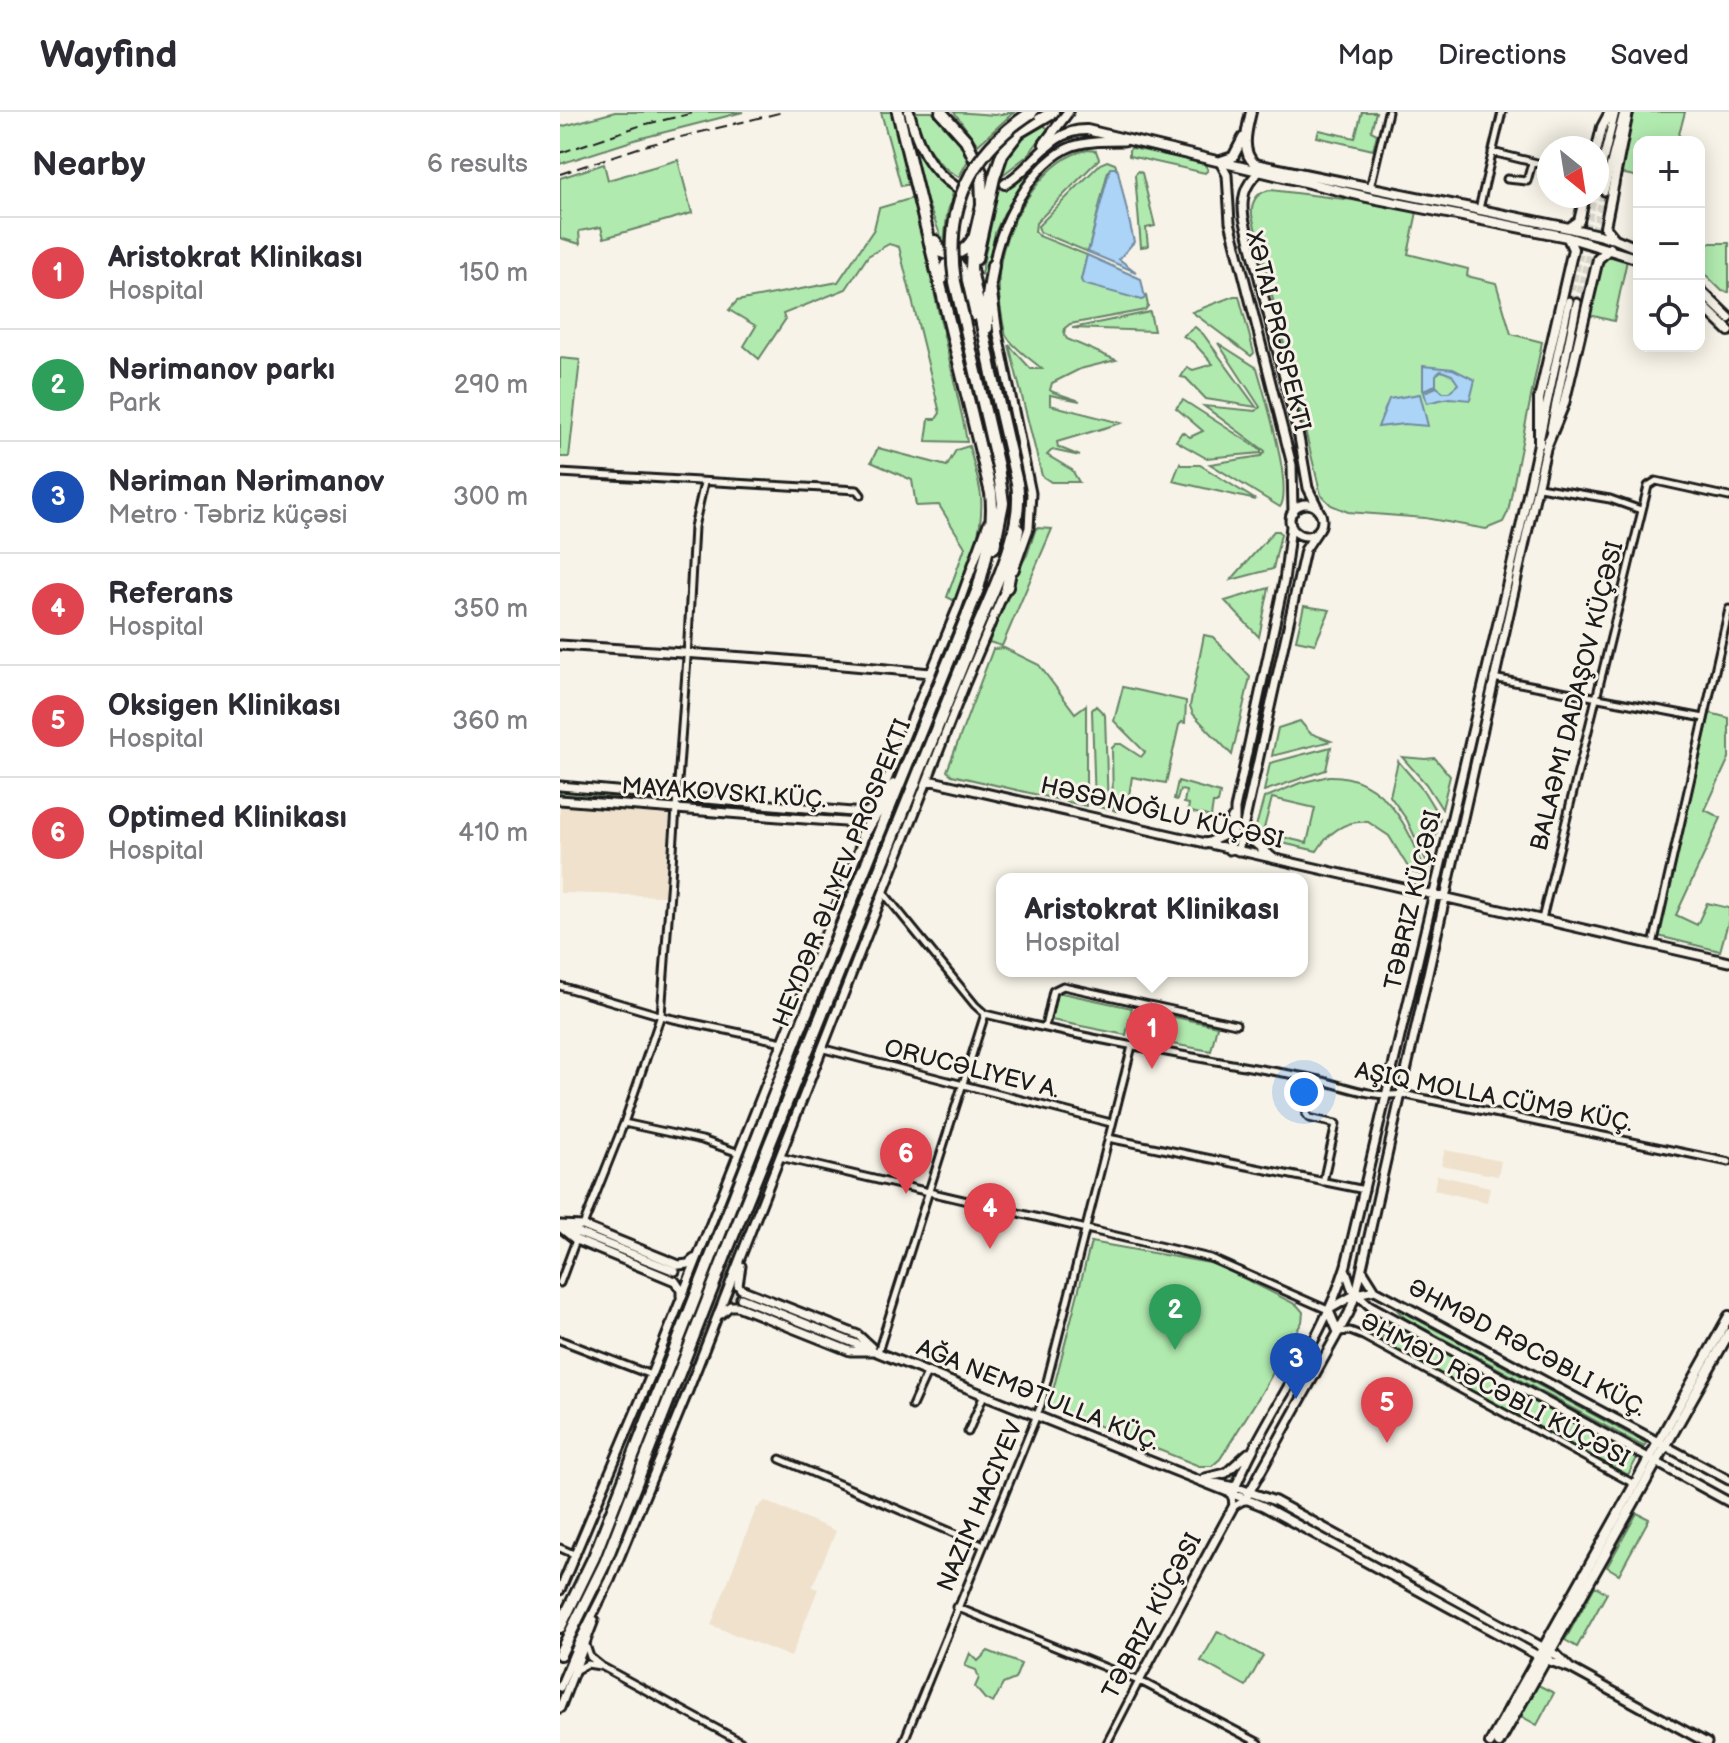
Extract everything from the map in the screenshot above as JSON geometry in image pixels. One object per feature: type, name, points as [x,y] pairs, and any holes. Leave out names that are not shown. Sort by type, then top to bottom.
[{"type":"highway","name":"HEYDƏR ƏLIYEV PROSPEKTI","points":[[560,1627],[587,1572],[799,1031],[978,589],[989,541],[993,509],[988,478],[898,112]]},
{"type":"highway","points":[[942,113],[966,140],[981,172],[982,205],[971,256],[973,281]]},
{"type":"highway","points":[[973,281],[994,178],[1002,154],[1019,132],[1042,114]]},
{"type":"highway","points":[[978,589],[1001,522],[1003,497],[958,295],[951,239],[962,190],[979,159],[1003,133],[1042,114]]},
{"type":"highway","points":[[919,199],[941,252],[958,253],[974,237]]},
{"type":"highway","points":[[943,294],[944,266],[955,263],[962,269],[992,374]]},
{"type":"highway","points":[[992,374],[987,311],[993,265]]},
{"type":"highway","name":"HEYDƏR ƏLIYEV PROSPEKTI","points":[[560,1654],[605,1563],[1009,545],[1019,501],[973,281]]},
{"type":"highway","points":[[1007,587],[1016,546],[1019,501]]},
{"type":"highway","points":[[867,828],[911,756]]},
{"type":"main road","points":[[909,112],[928,161],[956,187]]},
{"type":"main road","points":[[1019,112],[1025,122],[1042,114]]},
{"type":"main road","points":[[1027,167],[1068,112]]},
{"type":"main road","points":[[1220,162],[1237,152],[1251,112]]},
{"type":"main road","points":[[1600,136],[1612,112]]},
{"type":"main road","points":[[1608,136],[1612,112]]},
{"type":"main road","points":[[1609,162],[1626,112]]},
{"type":"main road","points":[[1626,112],[1605,227],[1612,244],[1633,256]]},
{"type":"main road","points":[[1247,129],[1246,152],[1255,164],[1479,210],[1633,248]]},
{"type":"main road","points":[[1005,184],[1053,141],[1071,131],[1087,130],[1259,172],[1568,233]]},
{"type":"main road","points":[[560,1708],[1029,528],[1031,493],[994,308],[993,265],[999,240],[1011,212],[1051,159],[1082,144],[1136,140]]},
{"type":"main road","name":"XƏTAI PROSPEKTI","points":[[1220,162],[1227,175],[1230,222],[1292,465],[1293,512]]},
{"type":"main road","name":"XƏTAI PROSPEKTI","points":[[1259,172],[1246,188],[1244,218],[1299,437],[1308,488],[1318,508]]},
{"type":"main road","points":[[1568,233],[1579,221],[1582,208]]},
{"type":"main road","points":[[1543,444],[1539,399],[1573,249],[1568,233]]},
{"type":"main road","points":[[1543,444],[1564,404],[1598,259],[1612,244]]},
{"type":"main road","points":[[1705,295],[1729,318]]},
{"type":"main road","name":"TƏBRIZ KÜÇƏSI","points":[[1232,1496],[1275,1406],[1329,1311],[1346,1265],[1543,444],[1573,302]]},
{"type":"main road","points":[[1705,308],[1729,331]]},
{"type":"main road","name":"TƏBRIZ KÜÇƏSI","points":[[1349,1313],[1363,1269],[1539,487],[1543,444]]},
{"type":"main road","points":[[1205,844],[1225,835],[1234,812],[1284,581],[1293,512],[1304,504],[1318,508],[1323,522],[1305,550],[1244,826],[1234,850]]},
{"type":"main road","points":[[560,1588],[651,1375],[968,581],[993,509]]},
{"type":"main road","points":[[1291,526],[1302,536],[1317,532]]},
{"type":"main road","points":[[1284,581],[1297,584]]},
{"type":"main road","points":[[560,645],[931,673]]},
{"type":"main road","points":[[1249,749],[1260,752]]},
{"type":"main road","name":"HƏSƏNOĞLU KÜÇƏSI","points":[[928,780],[1446,898]]},
{"type":"main road","name":"MAYAKOVSKI KÜÇ.","points":[[560,786],[863,813],[877,803]]},
{"type":"main road","name":"MAYAKOVSKI KÜÇ.","points":[[560,800],[857,823],[862,828],[859,849]]},
{"type":"main road","points":[[1234,812],[1234,850]]},
{"type":"main road","points":[[1244,826],[1250,839],[1275,859]]},
{"type":"main road","points":[[1446,898],[1729,962]]},
{"type":"main road","points":[[560,1226],[583,1226],[679,1265],[689,1264],[698,1254]]},
{"type":"main road","points":[[560,1226],[576,1240],[675,1281],[681,1290],[681,1298]]},
{"type":"main road","points":[[560,1226],[675,1271]]},
{"type":"main road","points":[[745,1248],[739,1288],[858,1335],[877,1352]]},
{"type":"main road","points":[[1346,1265],[1348,1281],[1356,1294]]},
{"type":"main road","points":[[1363,1269],[1368,1283],[1375,1290]]},
{"type":"main road","points":[[1338,1332],[1329,1311],[1356,1294],[1375,1290]]},
{"type":"main road","name":"ƏHMƏD RƏCƏBLI KÜÇ.","points":[[1375,1290],[1729,1480]]},
{"type":"main road","name":"ƏHMƏD RƏCƏBLI KÜÇ.","points":[[1356,1294],[1369,1305],[1729,1502]]},
{"type":"main road","name":"AĞA NEMƏTULLA KÜÇ.","points":[[741,1298],[1195,1479]]},
{"type":"main road","points":[[712,1326],[726,1308],[735,1305],[850,1351],[877,1352]]},
{"type":"main road","points":[[1245,1500],[1349,1313],[1359,1306],[1369,1305]]},
{"type":"main road","points":[[1667,1445],[1666,1430],[1729,1316]]},
{"type":"main road","points":[[1490,1743],[1634,1484],[1650,1457],[1667,1445],[1729,1333]]},
{"type":"main road","points":[[1275,1406],[1279,1419],[1291,1414]]},
{"type":"main road","points":[[1195,1479],[1226,1473],[1253,1449]]},
{"type":"main road","points":[[1499,1743],[1541,1652],[1650,1475],[1650,1457]]},
{"type":"main road","points":[[1195,1479],[1263,1506],[1541,1652]]},
{"type":"main road","points":[[1195,1479],[1235,1487],[1275,1501],[1707,1743]]},
{"type":"main road","name":"TƏBRIZ KÜÇƏSI","points":[[1139,1681],[1233,1507]]},
{"type":"main road","points":[[560,1687],[573,1653],[610,1580]]},
{"type":"street","points":[[1370,189],[1388,112]]},
{"type":"street","points":[[1479,210],[1502,112]]},
{"type":"street","points":[[1492,152],[1537,164]]},
{"type":"street","points":[[1507,179],[1527,181],[1532,163]]},
{"type":"street","points":[[560,473],[857,490],[861,495]]},
{"type":"street","name":"BALAƏMI DADAŞOV KÜÇƏSI","points":[[1542,919],[1641,510],[1651,482],[1729,497]]},
{"type":"street","points":[[583,1226],[624,1123],[661,1015],[694,527],[704,483]]},
{"type":"street","points":[[1539,487],[1610,499],[1641,510]]},
{"type":"street","points":[[1653,945],[1729,609]]},
{"type":"street","points":[[1485,676],[1704,718]]},
{"type":"street","points":[[883,892],[985,1014],[1387,1096],[1402,1094],[1729,1162]]},
{"type":"street","points":[[560,986],[661,1015],[783,1042]]},
{"type":"street","points":[[1045,1027],[1053,991],[1063,986],[1236,1024]]},
{"type":"street","points":[[877,1352],[985,1014]]},
{"type":"street","points":[[903,1743],[956,1607],[1037,1416],[1132,1046]]},
{"type":"street","name":"ORUCƏLIYEV A.","points":[[824,1049],[1111,1123]]},
{"type":"street","points":[[1310,1078],[1306,1114],[1309,1118],[1336,1124],[1323,1182]]},
{"type":"street","points":[[624,1123],[702,1140],[739,1153]]},
{"type":"street","points":[[1108,1138],[1365,1190]]},
{"type":"street","points":[[780,1157],[1218,1260],[1329,1311]]},
{"type":"street","points":[[560,1283],[576,1240]]},
{"type":"street","name":"ƏHMƏD RƏCƏBLI KÜÇƏSI","points":[[1338,1332],[1356,1333],[1634,1484]]},
{"type":"street","points":[[560,1340],[651,1375]]},
{"type":"street","points":[[912,1406],[928,1372]]},
{"type":"street","points":[[968,1432],[984,1395]]},
{"type":"street","points":[[780,1459],[982,1545]]},
{"type":"street","points":[[1232,1496],[1233,1507],[1245,1500]]},
{"type":"street","points":[[560,1548],[576,1555]]},
{"type":"street","points":[[956,1607],[1139,1681],[1259,1743]]},
{"type":"street","points":[[586,1640],[587,1654],[601,1666],[743,1743]]},
{"type":"street","points":[[572,1675],[582,1665],[601,1666]]},
{"type":"street","name":"TƏBRIZ KÜÇƏSI","points":[[1107,1743],[1139,1681]]},
{"type":"shaded area","points":[[560,805],[670,814],[664,896],[560,893]]},
{"type":"shaded area","points":[[1445,1150],[1501,1161],[1498,1176],[1441,1165]]},
{"type":"shaded area","points":[[1437,1175],[1490,1187],[1487,1202],[1434,1190]]},
{"type":"shaded area","points":[[765,1501],[836,1531],[812,1587],[818,1589],[791,1657],[711,1625],[756,1509]]},
{"type":"green space","points":[[615,112],[743,112],[638,139],[560,164],[560,127]]},
{"type":"green space","points":[[881,112],[891,112],[910,184],[901,186]]},
{"type":"green space","points":[[914,112],[932,112],[960,141],[970,157],[959,177],[935,158]]},
{"type":"green space","points":[[954,112],[995,115],[1014,112],[978,145]]},
{"type":"green space","points":[[1362,112],[1376,112],[1371,131],[1377,134],[1373,150],[1317,137],[1319,130],[1355,138]]},
{"type":"green space","points":[[1634,112],[1685,112],[1679,136],[1633,136],[1633,176],[1620,173]]},
{"type":"green space","points":[[1043,124],[1048,129],[1027,156],[1001,176],[1004,160],[1023,135]]},
{"type":"green space","points":[[910,133],[931,172],[954,189],[944,244],[924,194]]},
{"type":"green space","points":[[1132,148],[1204,163],[1208,170],[1205,173],[1129,156]]},
{"type":"green space","points":[[1047,150],[1004,213],[995,233],[986,275],[981,274],[1000,178],[1004,189],[1011,186]]},
{"type":"green space","points":[[1088,150],[1096,151],[1099,159],[1036,223],[1035,232],[1087,255],[1081,280],[1141,300],[1146,296],[1148,306],[1145,310],[1070,324],[1065,328],[1067,339],[1116,360],[1080,369],[1052,383],[1050,390],[1053,392],[1080,401],[1050,395],[1050,405],[1121,423],[1057,442],[1058,447],[1080,456],[1052,450],[1047,455],[1072,470],[1079,482],[1051,482],[1042,476],[1009,345],[1031,369],[1042,369],[1006,335],[999,271],[1013,223],[1033,190],[1058,164]]},
{"type":"green space","points":[[678,160],[692,213],[604,238],[601,227],[579,231],[580,244],[560,238],[560,178],[604,164],[608,180]]},
{"type":"green space","points":[[1107,161],[1115,164],[1117,169],[1108,171],[1088,252],[1040,232],[1038,226],[1100,164]]},
{"type":"green space","points":[[1138,171],[1142,173],[1155,226],[1146,228],[1148,246],[1141,247],[1135,175]]},
{"type":"green space","points":[[1271,190],[1368,202],[1417,212],[1408,254],[1468,269],[1467,276],[1496,283],[1511,334],[1542,342],[1508,512],[1503,522],[1486,529],[1425,518],[1348,512],[1331,505],[1321,495],[1252,215],[1256,198]]},
{"type":"green space","points":[[913,198],[967,442],[926,441],[929,419],[936,419],[940,413],[899,247],[889,244],[868,256],[846,289],[783,314],[785,320],[759,359],[744,346],[756,326],[729,310],[737,301],[838,282],[874,229],[879,208]]},
{"type":"green space","points":[[1709,243],[1729,243],[1729,292],[1722,291],[1705,274],[1705,249]]},
{"type":"green space","points":[[1610,255],[1627,260],[1614,321],[1589,315],[1600,261]]},
{"type":"green space","points":[[1239,296],[1254,353],[1251,356],[1192,312]]},
{"type":"green space","points":[[1150,312],[1154,331],[1072,328],[1073,328]]},
{"type":"green space","points":[[1195,327],[1256,407],[1206,399],[1186,378],[1181,377],[1187,367],[1193,370],[1213,364],[1193,342],[1183,336]]},
{"type":"green space","points":[[1218,343],[1257,368],[1281,462],[1283,497],[1280,507],[1210,464],[1261,456],[1265,451],[1204,406],[1256,411],[1260,407]]},
{"type":"green space","points":[[560,358],[580,360],[569,457],[560,457]]},
{"type":"green space","points":[[1183,400],[1261,450],[1261,453],[1206,458],[1176,441],[1182,432],[1190,437],[1203,431],[1176,408]]},
{"type":"green space","points":[[969,446],[980,490],[980,524],[955,601],[947,597],[965,547],[939,505],[916,506],[912,480],[871,462],[878,448],[947,466],[956,450]]},
{"type":"green space","points":[[1180,463],[1200,465],[1256,500],[1173,481]]},
{"type":"green space","points":[[1036,528],[1052,529],[1002,646],[989,642],[1015,574],[1027,555]]},
{"type":"green space","points":[[1274,531],[1281,534],[1273,569],[1231,580]]},
{"type":"green space","points":[[1269,588],[1259,637],[1225,601]]},
{"type":"green space","points":[[1304,606],[1330,610],[1315,644],[1296,640]]},
{"type":"green space","points":[[1204,635],[1213,637],[1250,677],[1232,755],[1193,714],[1190,706]]},
{"type":"green space","points":[[1004,648],[1039,665],[1075,713],[1086,705],[1086,806],[952,775],[947,771],[993,649]]},
{"type":"green space","points":[[1123,687],[1186,701],[1185,723],[1179,725],[1166,783],[1132,777],[1127,808],[1116,807],[1116,811],[1113,810],[1112,748],[1121,744],[1141,757],[1145,752],[1114,721]]},
{"type":"green space","points":[[1096,706],[1105,715],[1108,809],[1095,806],[1092,710]]},
{"type":"green space","points":[[1710,713],[1729,718],[1729,758],[1705,810],[1721,818],[1676,915],[1697,925],[1707,903],[1729,908],[1720,951],[1658,936]]},
{"type":"green space","points":[[1300,721],[1310,733],[1331,741],[1272,756],[1278,728]]},
{"type":"green space","points":[[1331,747],[1326,770],[1264,791],[1270,763]]},
{"type":"green space","points":[[1402,757],[1435,758],[1450,776],[1442,809],[1426,784]]},
{"type":"green space","points":[[1398,761],[1423,790],[1440,818],[1429,867],[1407,820],[1390,796]]},
{"type":"green space","points":[[1329,776],[1366,784],[1393,808],[1413,841],[1427,876],[1411,872],[1389,836],[1368,822],[1352,823],[1339,829],[1317,851],[1269,840],[1270,834],[1307,843],[1315,808],[1272,798],[1263,832],[1266,833],[1265,839],[1258,835],[1255,830],[1264,798],[1300,783]]},
{"type":"green space","points":[[1178,781],[1220,793],[1218,803],[1213,803],[1211,817],[1188,811],[1189,804],[1184,803],[1186,791],[1180,790],[1177,800],[1174,799]]},
{"type":"green space","points":[[560,789],[672,800],[671,807],[560,797]]},
{"type":"green space","points":[[683,801],[856,814],[855,821],[683,808]]},
{"type":"green space","points":[[1057,992],[1132,1008],[1126,1035],[1051,1020]]},
{"type":"green space","points":[[1151,1012],[1217,1026],[1211,1051],[1145,1039]]},
{"type":"green space","points":[[1091,1242],[1215,1264],[1297,1305],[1303,1312],[1302,1322],[1262,1392],[1220,1459],[1212,1466],[1199,1466],[1049,1406]]},
{"type":"green space","points":[[1394,1307],[1646,1443],[1644,1447],[1405,1318]]},
{"type":"green space","points":[[1391,1321],[1637,1458],[1628,1475],[1380,1341]]},
{"type":"green space","points":[[1637,1513],[1649,1519],[1619,1574],[1607,1567]]},
{"type":"green space","points":[[1595,1586],[1607,1593],[1577,1647],[1565,1640]]},
{"type":"green space","points":[[1218,1631],[1263,1656],[1246,1686],[1201,1661]]},
{"type":"green space","points":[[988,1651],[1021,1664],[1015,1679],[1003,1684],[993,1703],[975,1687],[979,1678],[976,1670],[965,1666],[970,1653],[978,1661]]},
{"type":"green space","points":[[1538,1685],[1554,1693],[1537,1725],[1521,1716]]},
{"type":"water","points":[[1110,168],[1118,171],[1134,242],[1119,259],[1136,272],[1088,252]]},
{"type":"water","points":[[1087,255],[1141,279],[1145,298],[1142,300],[1083,284],[1081,280]]},
{"type":"water","points":[[1423,366],[1453,369],[1475,380],[1470,400],[1449,398],[1427,403],[1424,392],[1437,387],[1449,392],[1458,384],[1452,375],[1441,371],[1436,375],[1436,385],[1423,390]]},
{"type":"water","points":[[1420,394],[1428,426],[1404,424],[1378,427],[1389,399]]},
{"type":"tunnel","points":[[961,189],[984,192],[1005,184]]},
{"type":"tunnel","points":[[1569,301],[1591,208]]},
{"type":"tunnel","points":[[1577,303],[1600,208]]},
{"type":"tunnel","points":[[675,1271],[741,1298]]},
{"type":"railway","points":[[560,153],[642,125],[698,112]]},
{"type":"railway","points":[[560,174],[644,146],[783,112]]},
{"type":"place","name":"Aristokrat Klinikası","points":[[1152,1069]]},
{"type":"place","name":"Optimed Klinikası","points":[[906,1194]]},
{"type":"place","name":"Referans","points":[[990,1249]]},
{"type":"place","name":"Nərimanov parkı","points":[[1175,1350]]},
{"type":"place","name":"Nəriman Nərimanov","points":[[1296,1399]]},
{"type":"place","name":"Oksigen Klinikası","points":[[1387,1443]]}]
